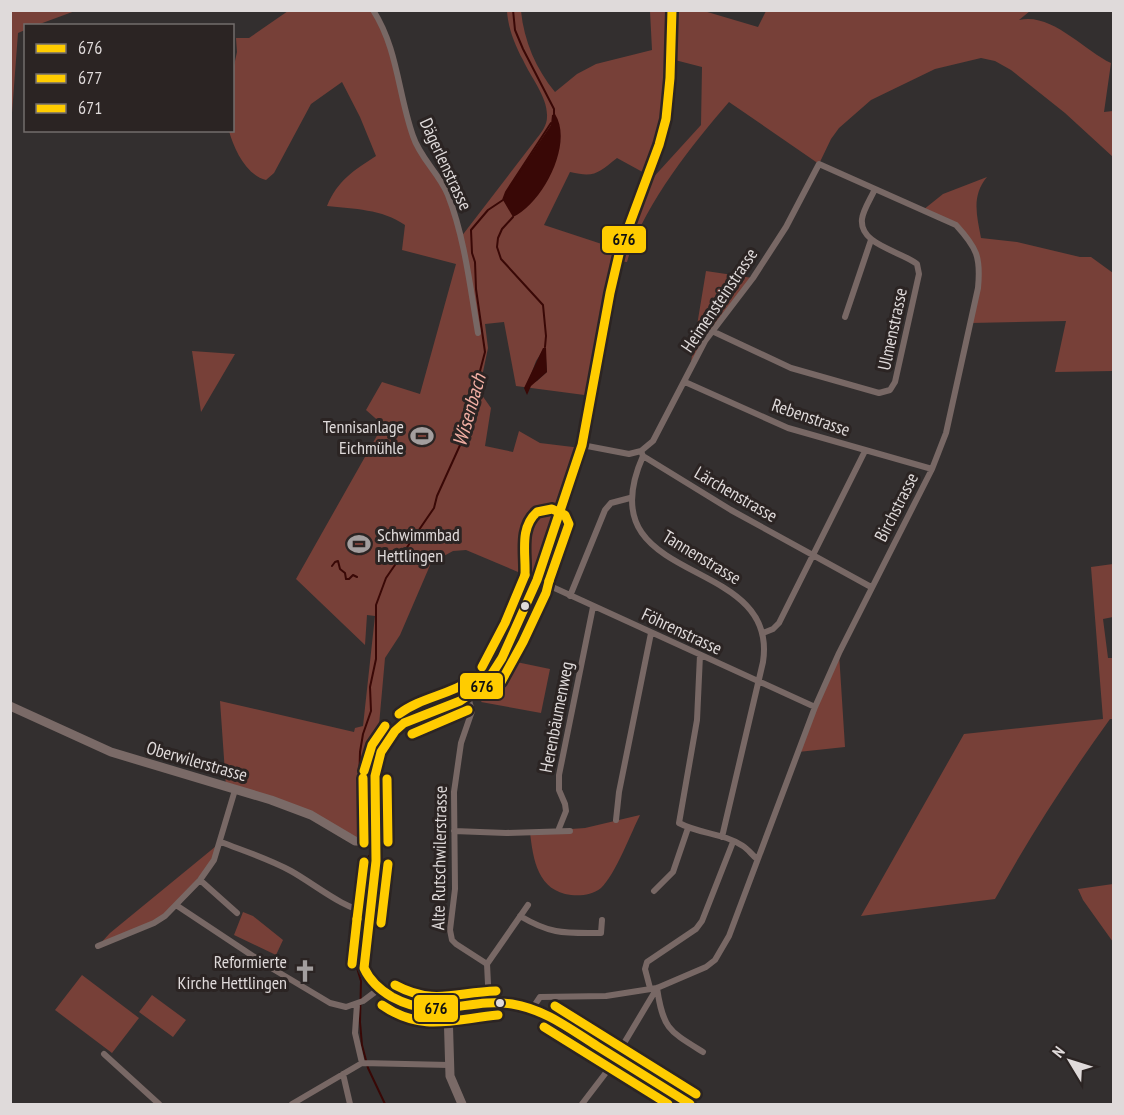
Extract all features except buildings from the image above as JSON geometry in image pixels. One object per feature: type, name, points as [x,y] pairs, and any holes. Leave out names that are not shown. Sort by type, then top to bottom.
[{"type":"street","name":"Dägerlenstrasse","points":[[373,10],[383,27],[391,49],[413,138],[421,154],[439,177],[461,238],[478,333]]},
{"type":"street","points":[[672,10],[666,118],[659,145],[620,250],[613,276],[582,445],[537,580],[515,630],[486,683],[468,697],[404,723],[387,741],[381,752],[375,776],[376,842],[364,968],[369,980],[379,989],[412,1008],[448,1010],[489,1004],[518,1005],[532,1009],[560,1021],[690,1104]]},
{"type":"street","name":"Birchstrasse","points":[[532,1009],[540,997],[606,996],[653,988],[706,967],[715,960],[729,936],[815,707],[871,587],[932,470],[946,433],[978,288],[980,267],[972,243],[956,225],[819,164]]},
{"type":"street","name":"Heimensteinstrasse","points":[[642,454],[653,441],[712,331],[753,278],[786,227],[819,164]]},
{"type":"street","points":[[845,317],[871,240],[863,232],[862,218],[875,189]]},
{"type":"street","name":"Ulmenstrasse","points":[[712,331],[801,371],[879,393],[890,390],[895,382],[919,274],[917,264],[910,258],[871,240]]},
{"type":"street","name":"Rebenstrasse","points":[[685,382],[788,428],[932,470]]},
{"type":"street","name":"Lärchenstrasse","points":[[582,445],[629,454],[642,454],[731,510],[871,587]]},
{"type":"street","points":[[763,633],[780,623],[865,450]]},
{"type":"street","points":[[570,596],[605,510],[611,503],[630,498],[634,475],[642,454]]},
{"type":"street","name":"Tannenstrasse","points":[[630,498],[643,537],[660,552],[744,601],[751,609],[763,633],[764,654],[722,837]]},
{"type":"street","name":"Föhrenstrasse","points":[[537,580],[815,707]]},
{"type":"street","name":"Herenbäumenweg","points":[[558,831],[566,811],[559,790],[560,775],[593,607]]},
{"type":"street","points":[[616,820],[619,792],[651,633]]},
{"type":"street","points":[[700,656],[697,720],[679,823],[742,845],[757,859]]},
{"type":"street","name":"Alte Rutschwilerstrasse","points":[[468,697],[472,711],[461,743],[456,768],[455,889],[450,936],[456,944],[488,964]]},
{"type":"street","name":"Oberwilerstrasse","points":[[10,706],[111,752],[299,810],[355,841],[376,842]]},
{"type":"street","points":[[98,946],[154,923],[165,916],[200,880],[214,860],[221,842],[235,790]]},
{"type":"street","points":[[654,891],[673,872],[688,828]]},
{"type":"street","points":[[454,831],[570,831]]},
{"type":"street","points":[[221,842],[289,870],[357,911],[368,912]]},
{"type":"street","points":[[704,1052],[671,1030],[663,1020],[645,969],[647,962],[696,929],[702,921],[733,842]]},
{"type":"street","points":[[200,880],[237,913]]},
{"type":"street","points":[[176,905],[268,966],[330,1003],[346,1007],[359,1002],[379,989]]},
{"type":"street","points":[[489,1004],[488,964],[528,905]]},
{"type":"street","points":[[520,916],[540,928],[561,933],[601,933],[602,920]]},
{"type":"street","points":[[582,1104],[608,1070],[654,994],[653,988]]},
{"type":"street","points":[[359,1002],[355,1033],[366,1063]]},
{"type":"street","points":[[448,1010],[451,1080],[462,1104]]},
{"type":"street","points":[[104,1054],[159,1104]]},
{"type":"street","points":[[292,1104],[366,1063],[450,1065]]},
{"type":"street","points":[[343,1074],[350,1104]]},
{"type":"shaded area","points":[[10,11],[75,11],[40,24],[24,24],[24,30],[18,33],[11,126]]},
{"type":"shaded area","points":[[288,11],[373,11],[383,27],[413,138],[439,177],[461,237],[541,133],[547,120],[545,102],[515,42],[507,11],[521,11],[532,54],[542,74],[555,92],[577,74],[596,64],[652,50],[650,11],[665,11],[668,21],[672,11],[704,11],[758,27],[766,11],[1030,11],[1019,20],[1031,19],[1055,27],[1111,63],[1104,112],[1113,111],[1113,157],[1065,113],[1011,70],[995,61],[981,58],[935,69],[871,100],[839,128],[819,164],[729,102],[684,157],[656,199],[634,241],[627,262],[617,261],[592,396],[516,386],[504,322],[485,324],[488,348],[479,391],[491,408],[485,446],[513,452],[519,431],[540,443],[581,448],[537,580],[466,550],[453,551],[431,563],[400,635],[385,658],[379,725],[395,731],[378,764],[376,842],[367,842],[322,822],[226,787],[220,701],[354,732],[355,728],[363,726],[375,616],[367,615],[365,645],[296,579],[383,425],[366,410],[382,382],[420,394],[456,264],[402,250],[405,225],[396,220],[368,211],[327,206],[341,183],[376,156],[342,82],[311,104],[274,173],[266,180],[252,173],[234,146],[229,132],[234,132],[236,38],[249,38]],"holes":[[[671,59],[702,67],[701,125],[650,181],[645,182],[620,250],[544,225],[570,172],[596,173],[617,158],[648,175],[666,119]],[[545,347],[547,372],[537,381],[527,385],[536,361]]]},
{"type":"shaded area","points":[[555,114],[560,127],[561,141],[552,172],[534,200],[513,217],[503,200],[506,192],[551,125],[552,115]]},
{"type":"shaded area","points":[[987,177],[979,191],[976,206],[981,238],[1017,242],[1080,257],[1091,257],[1113,273],[1113,371],[1055,372],[1066,321],[970,323],[980,267],[972,243],[956,225],[923,210],[943,194]]},
{"type":"shaded area","points":[[706,271],[753,278],[712,331],[689,374]]},
{"type":"shaded area","points":[[543,348],[546,348],[547,372],[531,386],[527,395],[524,388]]},
{"type":"shaded area","points":[[192,351],[235,354],[201,412]]},
{"type":"shaded area","points":[[1113,564],[1113,617],[1103,619],[1108,658],[1113,658],[1113,719],[1110,719],[1064,785],[995,899],[861,916],[964,734],[1103,719],[1091,567]]},
{"type":"shaded area","points":[[839,653],[845,747],[798,752]]},
{"type":"shaded area","points":[[507,660],[550,669],[541,713],[481,702]]},
{"type":"shaded area","points":[[640,815],[617,864],[601,888],[586,894],[571,895],[560,892],[544,881],[533,853],[530,832],[585,828]]},
{"type":"shaded area","points":[[221,842],[214,860],[165,916],[98,946],[110,933]]},
{"type":"shaded area","points":[[1114,884],[1113,942],[1083,900],[1078,889]]},
{"type":"shaded area","points":[[243,912],[253,916],[283,940],[276,955],[234,935]]},
{"type":"shaded area","points":[[82,975],[139,1018],[112,1053],[55,1010]]},
{"type":"shaded area","points":[[152,995],[186,1020],[173,1037],[139,1012]]},
{"type":"waterway","name":"Wisenbach","points":[[513,10],[515,30],[554,109],[554,115]]},
{"type":"waterway","name":"Wisenbach","points":[[362,827],[359,787],[360,752],[371,711],[370,687],[376,659],[376,605],[386,578],[434,508],[437,496],[461,443],[485,352],[471,230],[488,210],[503,200],[551,123]]},
{"type":"waterway","points":[[513,217],[502,229],[497,247],[501,259],[543,305],[545,347]]},
{"type":"waterway","points":[[332,566],[338,561],[346,579],[353,575],[357,577]]},
{"type":"waterway","name":"Wisenbach","points":[[369,856],[356,950],[357,968],[361,981],[360,1022],[362,1045],[368,1068],[385,1104]]},
{"type":"transit line","name":"676","points":[[672,10],[666,119],[659,145],[620,250],[582,445],[537,580],[502,658],[486,683],[460,701],[404,723],[395,731],[381,752],[375,776],[376,861],[364,968],[379,988],[392,997],[424,1008],[496,1003],[512,1004],[535,1010],[567,1027],[690,1104]]},
{"type":"transit line","name":"677","points":[[525,575],[525,541],[531,518],[537,512],[552,509],[565,515],[569,524],[549,581]]},
{"type":"transit line","name":"671","points":[[482,667],[505,623],[525,575]]},
{"type":"transit line","name":"671","points":[[501,682],[523,642],[546,593],[549,581]]},
{"type":"transit line","name":"677","points":[[399,714],[416,704],[470,681]]},
{"type":"transit line","name":"677","points":[[412,734],[468,710]]},
{"type":"transit line","name":"671","points":[[364,771],[372,745],[385,726]]},
{"type":"transit line","name":"671","points":[[363,778],[364,843]]},
{"type":"transit line","name":"671","points":[[387,779],[388,842]]},
{"type":"transit line","name":"677","points":[[357,919],[364,862]]},
{"type":"transit line","name":"677","points":[[381,923],[388,864]]},
{"type":"transit line","name":"671","points":[[352,964],[357,919]]},
{"type":"transit line","name":"671","points":[[395,985],[422,995],[434,996],[496,991]]},
{"type":"transit line","name":"671","points":[[382,1005],[397,1014],[425,1022],[498,1015]]},
{"type":"transit line","name":"671","points":[[555,1006],[696,1094]]},
{"type":"transit line","name":"671","points":[[544,1027],[668,1104]]},
{"type":"place","name":"Tennisanlage Eichmühle","points":[[422,436]]},
{"type":"place","name":"Schwimmbad Hettlingen","points":[[359,544]]},
{"type":"place","name":"Reformierte Kirche Hettlingen","points":[[305,971]]}]
